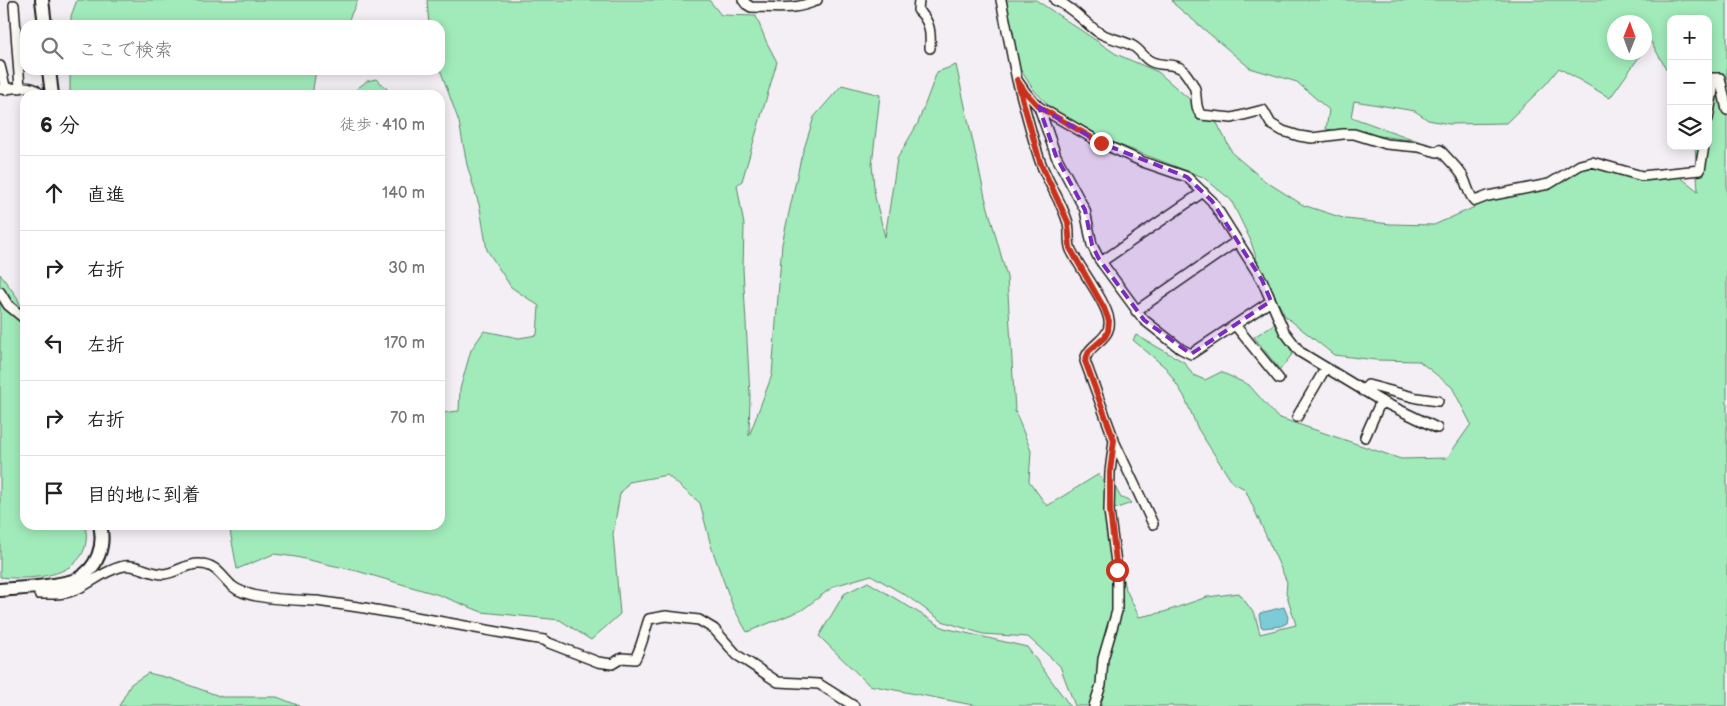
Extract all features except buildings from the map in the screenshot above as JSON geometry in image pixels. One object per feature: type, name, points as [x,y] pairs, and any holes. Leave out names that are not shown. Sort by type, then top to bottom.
[{"type":"main road","points":[[42,0],[44,20]]},
{"type":"main road","points":[[50,75],[51,90]]},
{"type":"main road","points":[[0,590],[77,579],[88,571],[95,562],[102,545],[100,530]]},
{"type":"street","points":[[743,0],[751,7],[796,7],[810,4],[817,0]]},
{"type":"street","points":[[919,0],[918,10],[929,24],[931,35],[930,48]]},
{"type":"street","points":[[1001,0],[1017,80],[1040,162],[1068,222],[1070,248],[1104,308],[1109,321],[1105,337],[1089,351],[1085,361],[1114,440],[1153,524]]},
{"type":"street","points":[[1055,0],[1070,8],[1107,37],[1123,41],[1138,49],[1150,61],[1180,68],[1194,86],[1198,111],[1201,115],[1232,118],[1263,110],[1271,124],[1283,131],[1299,136],[1312,138],[1354,134],[1386,144],[1419,146],[1437,152],[1440,150],[1461,174],[1474,201],[1488,196],[1549,184],[1580,165],[1592,162],[1642,176],[1700,170],[1703,150]]},
{"type":"street","points":[[14,4],[20,88]]},
{"type":"street","points":[[0,66],[3,90],[33,88],[36,90]]},
{"type":"street","points":[[1710,105],[1713,90],[1712,78],[1720,78],[1727,110]]},
{"type":"street","points":[[1017,80],[1039,107],[1101,143],[1143,162],[1187,177],[1212,201],[1262,280],[1284,331],[1300,352],[1382,401],[1437,428]]},
{"type":"street","points":[[1039,107],[1056,156],[1085,210],[1092,245],[1101,262],[1144,320],[1181,349],[1191,354],[1271,301]]},
{"type":"street","points":[[1101,262],[1203,192]]},
{"type":"street","points":[[1136,310],[1237,241]]},
{"type":"street","points":[[0,292],[8,305],[20,315]]},
{"type":"street","points":[[1235,325],[1279,379]]},
{"type":"street","points":[[1296,417],[1325,368]]},
{"type":"street","points":[[1364,391],[1368,385],[1417,398],[1438,401]]},
{"type":"street","points":[[1365,437],[1382,401]]},
{"type":"street","points":[[1094,706],[1101,685],[1103,659],[1117,611],[1117,570],[1110,511],[1110,472],[1114,440]]},
{"type":"street","points":[[38,586],[39,594],[68,592],[81,587],[106,572],[122,566],[134,566],[146,571],[163,574],[190,564],[202,564],[213,567],[240,592],[256,596],[360,608],[544,640],[598,662],[612,664],[622,658],[635,659],[641,648],[644,631],[649,619],[666,616],[683,617],[699,620],[714,629],[736,654],[778,682],[819,684],[854,706]]},
{"type":"highlighted area","points":[[1039,107],[1101,143],[1187,177],[1212,201],[1262,280],[1271,301],[1191,354],[1144,320],[1099,259],[1092,245],[1085,210],[1056,156]]},
{"type":"green space","points":[[77,0],[358,0],[348,20],[71,20]]},
{"type":"green space","points":[[427,0],[709,0],[721,15],[756,16],[777,62],[742,181],[737,185],[744,225],[743,269],[750,395],[749,436],[772,375],[782,244],[801,158],[814,117],[842,85],[880,95],[872,165],[875,197],[885,237],[897,159],[918,123],[937,72],[956,65],[985,197],[1007,277],[1015,411],[1031,451],[1029,481],[1047,506],[1099,474],[1103,482],[1115,487],[1121,498],[1127,499],[1131,503],[1112,510],[1124,585],[1139,617],[1164,612],[1207,597],[1239,593],[1255,615],[1260,634],[1296,625],[1286,592],[1287,582],[1245,489],[1232,482],[1198,429],[1184,396],[1166,368],[1133,340],[1136,335],[1184,362],[1193,375],[1205,380],[1221,372],[1249,385],[1277,417],[1401,459],[1447,458],[1471,424],[1452,387],[1419,361],[1376,360],[1334,355],[1285,316],[1259,266],[1250,239],[1231,200],[1203,177],[1109,141],[1051,108],[1033,89],[1020,69],[1006,0],[1036,0],[1116,54],[1158,72],[1217,123],[1233,154],[1265,181],[1303,205],[1346,219],[1390,224],[1434,225],[1493,199],[1552,186],[1581,168],[1592,165],[1643,179],[1680,177],[1698,191],[1695,150],[1712,150],[1712,15],[1667,15],[1667,70],[1652,44],[1652,15],[1607,15],[1607,60],[1637,60],[1610,98],[1559,68],[1546,84],[1506,123],[1449,124],[1428,120],[1415,111],[1354,101],[1351,117],[1418,141],[1326,129],[1329,110],[1297,82],[1250,68],[1174,4],[1172,0],[1727,0],[1727,706],[1075,706],[1060,666],[1028,637],[983,634],[942,621],[907,596],[871,575],[834,586],[802,610],[747,632],[733,607],[711,546],[700,503],[667,475],[629,482],[620,494],[613,534],[620,614],[591,640],[560,620],[482,612],[439,595],[357,571],[296,557],[274,554],[237,569],[230,530],[445,530],[445,412],[459,411],[460,389],[471,350],[484,331],[519,338],[537,335],[539,306],[511,287],[487,250],[480,208],[467,165],[459,122],[442,75],[445,75],[445,20],[429,20]]},
{"type":"green space","points":[[70,75],[315,75],[313,90],[70,90]]},
{"type":"green space","points":[[376,79],[388,90],[355,90],[367,81]]},
{"type":"green space","points":[[0,274],[17,297],[20,304],[20,530],[85,530],[86,542],[81,555],[72,565],[60,572],[30,578],[0,577]]},
{"type":"green space","points":[[1274,324],[1293,353],[1280,370],[1254,337]]},
{"type":"green space","points":[[868,582],[944,628],[1027,647],[1070,706],[978,706],[869,685],[819,636],[844,594]]},
{"type":"green space","points":[[148,673],[169,678],[222,697],[277,697],[300,706],[119,706],[131,684]]},
{"type":"water","points":[[1284,607],[1288,617],[1287,623],[1281,626],[1263,628],[1261,626],[1260,613]]},
{"type":"route","points":[[1101,143],[1039,107],[1017,80],[1040,162],[1068,222],[1070,248],[1104,308],[1109,321],[1105,337],[1089,351],[1085,361],[1114,440],[1110,472],[1110,511],[1117,570]]}]
